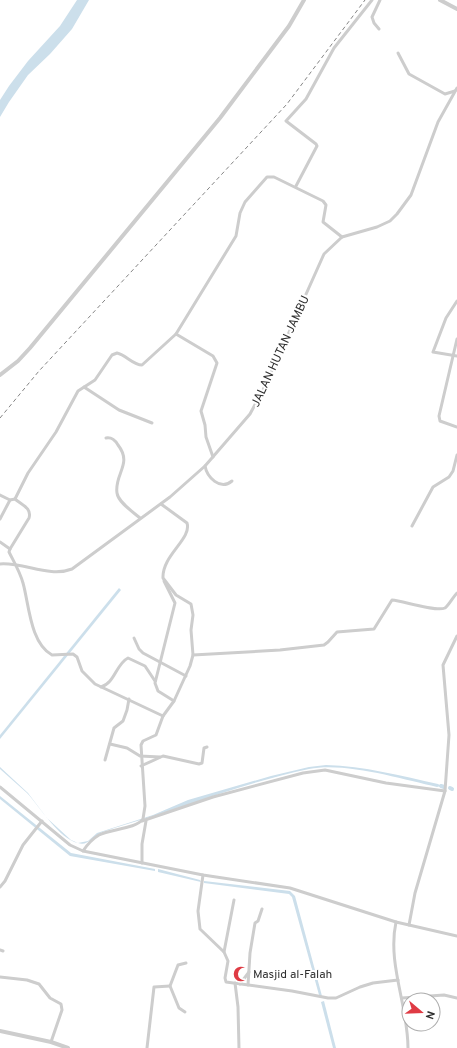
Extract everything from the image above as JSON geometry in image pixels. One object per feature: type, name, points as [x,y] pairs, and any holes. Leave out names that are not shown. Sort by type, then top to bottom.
[{"type":"street","points":[[0,375],[18,361],[30,348],[220,118],[289,26],[304,0]]},
{"type":"street","points":[[296,186],[303,170],[309,163],[317,146],[286,121],[306,98],[334,48],[372,0]]},
{"type":"street","points":[[379,29],[374,23],[372,17],[380,0]]},
{"type":"street","points":[[440,0],[457,9]]},
{"type":"street","points":[[398,53],[409,74],[445,94],[456,90]]},
{"type":"street","name":"JALAN HUTAN JAMBU","points":[[0,564],[16,564],[53,572],[66,571],[84,560],[140,518],[162,504],[205,466],[255,407],[320,261],[329,248],[342,238],[377,227],[390,221],[398,214],[411,195],[438,122],[456,90]]},
{"type":"street","points":[[15,500],[28,473],[56,432],[78,391],[95,380],[115,353],[121,354],[138,365],[142,365],[176,334],[236,236],[240,213],[244,202],[269,176],[296,186],[323,201],[326,205],[323,222],[342,238]]},
{"type":"street","points":[[457,301],[446,318],[433,352],[457,356]]},
{"type":"street","points":[[176,334],[213,356],[217,363],[202,411],[205,433],[213,457]]},
{"type":"street","points":[[457,339],[439,416],[440,421],[457,427]]},
{"type":"street","points":[[84,387],[119,410],[152,423]]},
{"type":"street","points":[[106,438],[110,438],[115,441],[125,458],[117,486],[118,496],[140,518]]},
{"type":"street","points":[[412,526],[433,486],[449,477],[453,471],[457,454]]},
{"type":"street","points":[[205,466],[207,476],[212,480],[223,484],[232,480]]},
{"type":"street","points":[[0,495],[10,500],[15,500],[31,512],[9,552],[16,564],[24,589],[30,617],[43,647],[52,655],[70,654],[77,658],[79,667],[87,677],[101,687],[163,716]]},
{"type":"street","points":[[0,518],[10,500]]},
{"type":"street","points":[[155,681],[175,603],[167,591],[163,578],[167,561],[185,537],[188,526],[187,523],[162,504]]},
{"type":"street","points":[[0,542],[10,549]]},
{"type":"street","points":[[141,822],[144,817],[140,756],[142,743],[156,735],[163,716],[174,701],[186,676],[193,655],[191,630],[193,615],[191,604],[176,595],[163,578]]},
{"type":"street","points":[[193,655],[280,650],[324,645],[333,634],[337,632],[374,629],[392,600],[415,606],[442,608],[447,606],[457,593]]},
{"type":"street","points":[[409,925],[415,893],[445,791],[449,735],[443,664],[457,636]]},
{"type":"street","points":[[134,638],[139,649],[160,663],[186,676]]},
{"type":"street","points":[[101,687],[110,682],[122,663],[128,658],[145,666],[155,681],[158,691],[174,701]]},
{"type":"street","points":[[105,760],[115,726],[123,721],[129,699]]},
{"type":"street","points":[[110,744],[127,748],[140,756],[165,756],[184,762],[199,764],[202,762],[204,747],[207,747]]},
{"type":"street","points":[[141,766],[160,757]]},
{"type":"street","points":[[83,851],[90,842],[100,834],[148,820],[213,797],[303,773],[325,770],[386,782],[445,791]]},
{"type":"street","points":[[0,787],[70,845],[83,851],[203,875],[290,888],[396,922],[457,936]]},
{"type":"street","points":[[142,863],[144,827],[148,820]]},
{"type":"street","points":[[0,887],[5,881],[22,845],[42,821]]},
{"type":"street","points":[[203,875],[198,911],[200,930],[224,952],[228,961],[224,978],[226,982],[292,991],[319,997],[336,998],[373,983],[398,980]]},
{"type":"street","points":[[224,952],[234,900]]},
{"type":"street","points":[[248,984],[250,954],[255,923],[258,921],[262,909]]},
{"type":"street","points":[[396,922],[393,946],[401,994]]},
{"type":"street","points":[[186,963],[178,966],[170,986],[179,1008],[186,1012]]},
{"type":"street","points":[[240,984],[249,972]]},
{"type":"street","points":[[0,977],[27,980],[39,984],[50,998],[61,1004],[62,1010],[51,1042]]},
{"type":"street","points":[[235,983],[238,1007],[239,1048]]},
{"type":"street","points":[[147,1048],[154,987],[170,986]]},
{"type":"street","points":[[441,996],[456,997]]},
{"type":"street","points":[[0,1031],[51,1042],[68,1048]]},
{"type":"street","points":[[407,1032],[408,1048]]},
{"type":"water","points":[[77,0],[89,0],[72,29],[50,54],[28,75],[0,117],[0,100],[9,86],[28,61],[60,26]]},
{"type":"water","points":[[119,588],[121,590],[0,739],[0,735]]},
{"type":"water","points":[[326,765],[369,769],[438,784],[441,786],[437,787],[373,772],[324,767],[309,769],[239,788],[108,830],[89,841],[81,844],[78,843],[88,841],[97,833],[153,815],[188,800],[271,776],[309,767]]},
{"type":"water","points":[[0,767],[28,793],[45,815],[27,793],[0,769]]},
{"type":"water","points":[[0,796],[71,853],[155,869],[155,871],[70,856],[0,799]]},
{"type":"water","points":[[48,819],[71,840],[64,835]]},
{"type":"water","points":[[158,869],[200,880],[201,882],[158,872]]},
{"type":"water","points":[[204,881],[290,891],[295,896],[322,996],[319,995],[292,897],[289,894],[204,883]]},
{"type":"water","points":[[324,1001],[336,1048],[333,1048],[321,1002]]},
{"type":"railway","points":[[0,418],[39,371],[287,104],[365,0]]},
{"type":"place","name":"Masjid al-Falah","points":[[241,974]]}]
